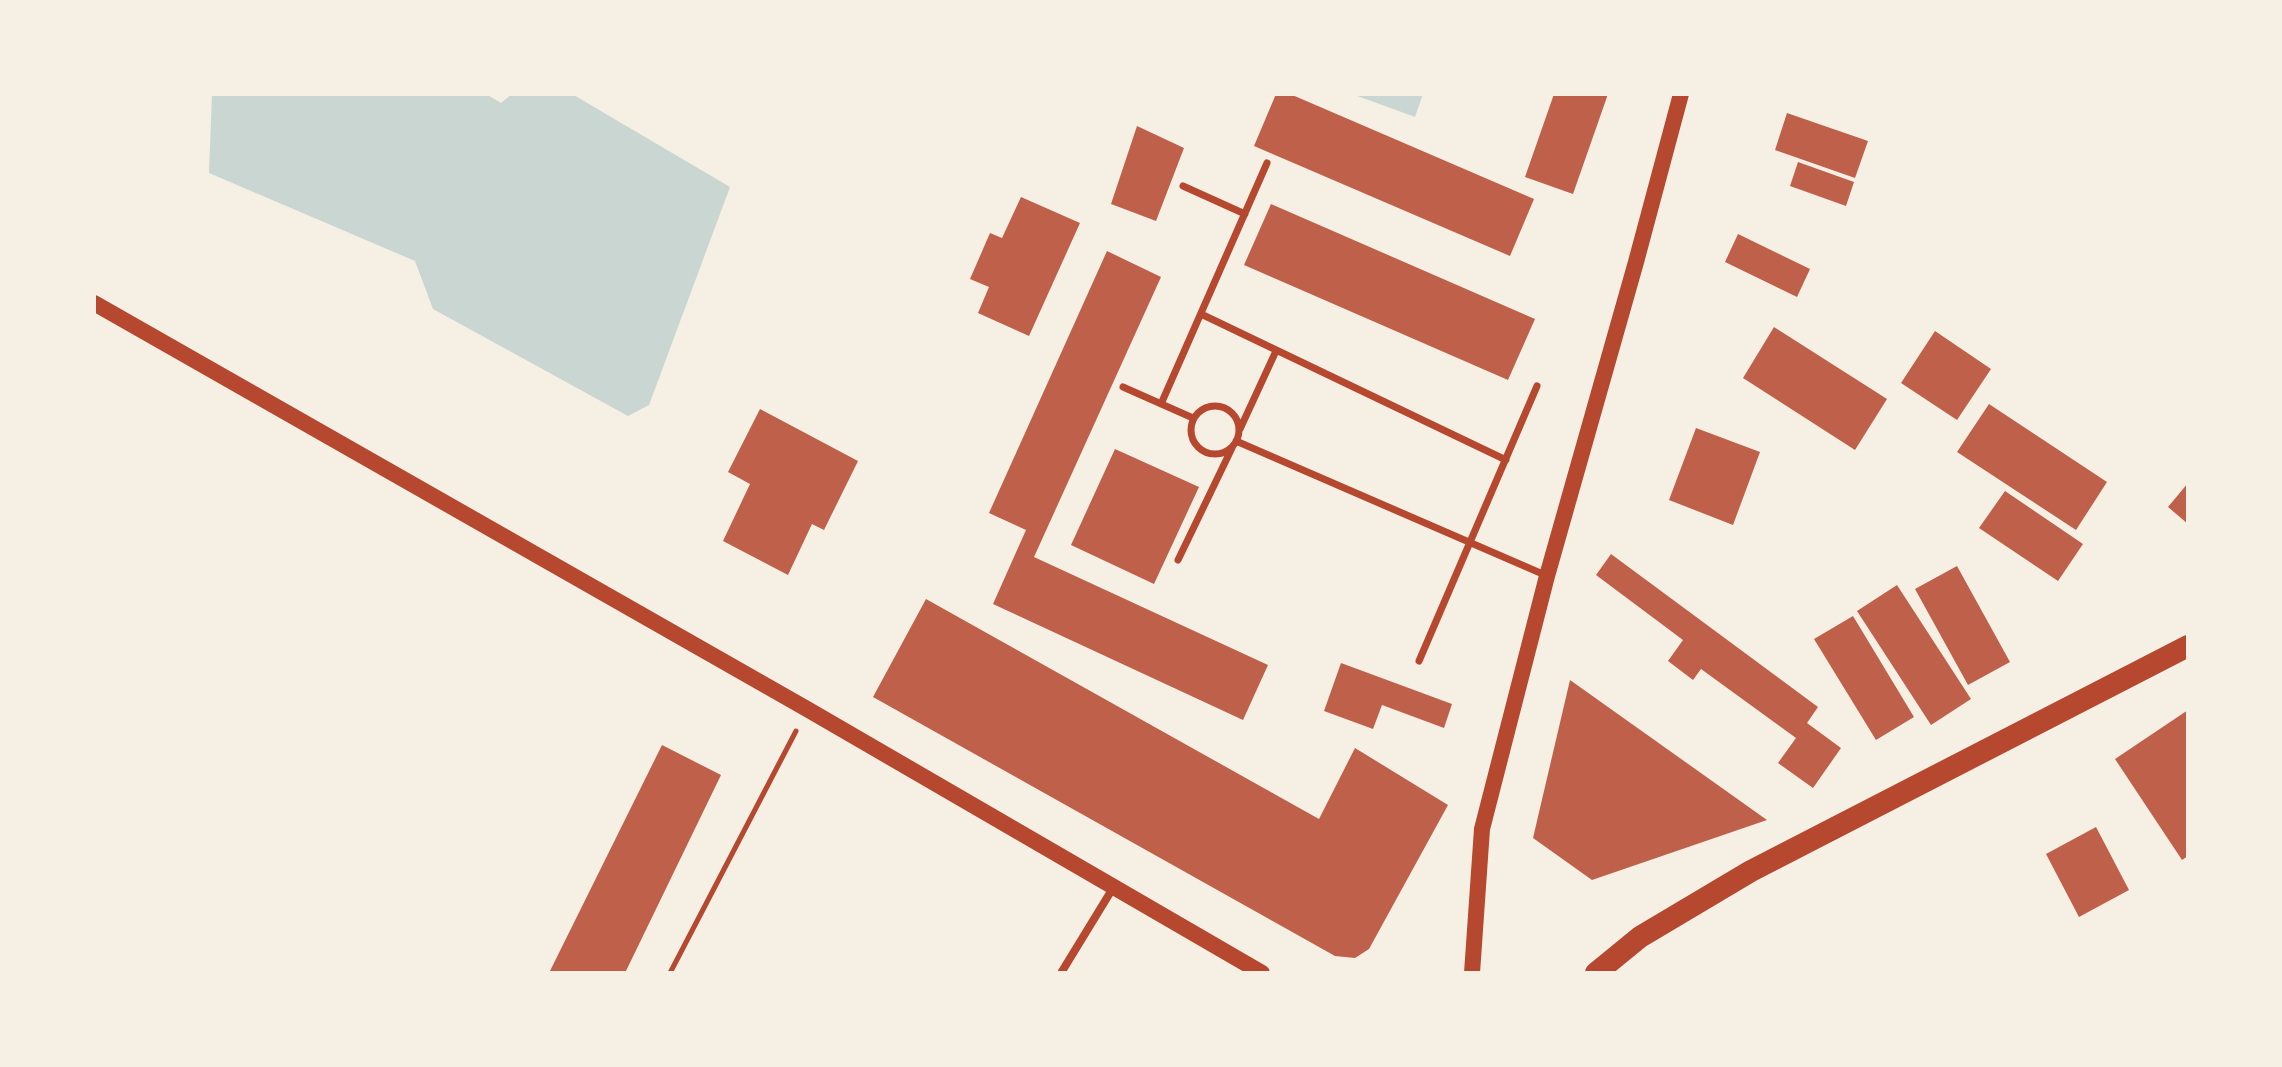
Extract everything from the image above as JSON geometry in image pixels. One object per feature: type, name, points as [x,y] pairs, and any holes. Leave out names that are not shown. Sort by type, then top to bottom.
[{"type":"highway","points":[[1596,973],[1640,937],[1751,871],[2188,646]]},
{"type":"main road","points":[[1472,973],[1482,829],[1547,576],[1681,94]]},
{"type":"main road","points":[[94,303],[807,709],[1262,973]]},
{"type":"street","points":[[1161,404],[1267,163]]},
{"type":"street","points":[[1183,186],[1245,214]]},
{"type":"street","points":[[1201,314],[1506,460]]},
{"type":"street","points":[[1178,560],[1276,351]]},
{"type":"street","points":[[1419,661],[1537,386]]},
{"type":"street","points":[[1123,387],[1193,418]]},
{"type":"street","points":[[1235,443],[1222,453],[1202,450],[1191,434],[1193,418],[1209,406],[1224,407],[1236,417],[1239,431]]},
{"type":"street","points":[[1235,443],[1547,576]]},
{"type":"street","points":[[1061,973],[1113,888]]},
{"type":"path","points":[[670,973],[807,709]]},
{"type":"shaded area","points":[[212,94],[486,94],[501,103],[512,94],[572,94],[730,187],[649,405],[628,416],[433,309],[415,261],[209,173]]},
{"type":"shaded area","points":[[1352,94],[1423,94],[1415,117]]},
{"type":"building","points":[[1276,94],[1290,94],[1534,199],[1510,256],[1254,146]]},
{"type":"building","points":[[1554,94],[1608,94],[1573,194],[1525,177]]},
{"type":"building","points":[[1787,113],[1868,141],[1855,178],[1775,150]]},
{"type":"building","points":[[1137,126],[1184,148],[1156,221],[1111,204]]},
{"type":"building","points":[[1798,162],[1854,182],[1846,206],[1790,186]]},
{"type":"building","points":[[1021,197],[1080,223],[1029,336],[978,313],[989,287],[970,279],[990,233],[1002,238]]},
{"type":"building","points":[[1271,204],[1535,319],[1508,380],[1244,265]]},
{"type":"building","points":[[1738,234],[1810,269],[1797,297],[1725,262]]},
{"type":"building","points":[[1107,251],[1161,277],[1034,557],[1268,665],[1243,720],[993,604],[1026,530],[989,513]]},
{"type":"building","points":[[1774,327],[1887,399],[1855,450],[1743,378]]},
{"type":"building","points":[[1935,331],[1991,369],[1957,420],[1901,383]]},
{"type":"building","points":[[1989,404],[2107,482],[2076,530],[1957,452]]},
{"type":"building","points":[[760,409],[858,461],[824,530],[812,524],[788,575],[723,541],[750,484],[728,472]]},
{"type":"building","points":[[1696,428],[1760,452],[1733,525],[1669,500]]},
{"type":"building","points":[[1115,449],[1199,487],[1154,584],[1071,545]]},
{"type":"building","points":[[2188,483],[2188,524],[2168,507]]},
{"type":"building","points":[[2005,491],[2083,544],[2058,581],[1979,528]]},
{"type":"building","points":[[1611,554],[1818,707],[1807,723],[1841,748],[1813,788],[1778,763],[1796,738],[1701,669],[1693,680],[1668,661],[1683,640],[1596,575]]},
{"type":"building","points":[[1957,566],[2010,662],[1968,685],[1915,589]]},
{"type":"building","points":[[1897,585],[1971,699],[1931,725],[1857,611]]},
{"type":"building","points":[[926,599],[1319,819],[1355,748],[1448,805],[1369,949],[1355,958],[1335,956],[873,697]]},
{"type":"building","points":[[1853,616],[1914,717],[1876,740],[1814,639]]},
{"type":"building","points":[[1341,663],[1452,704],[1444,728],[1382,705],[1373,729],[1324,711]]},
{"type":"building","points":[[1570,680],[1767,820],[1592,880],[1533,838]]},
{"type":"building","points":[[2188,710],[2188,856],[2182,860],[2115,759]]},
{"type":"building","points":[[662,745],[721,775],[625,973],[549,973]]},
{"type":"building","points":[[2096,827],[2129,890],[2079,917],[2046,854]]}]
